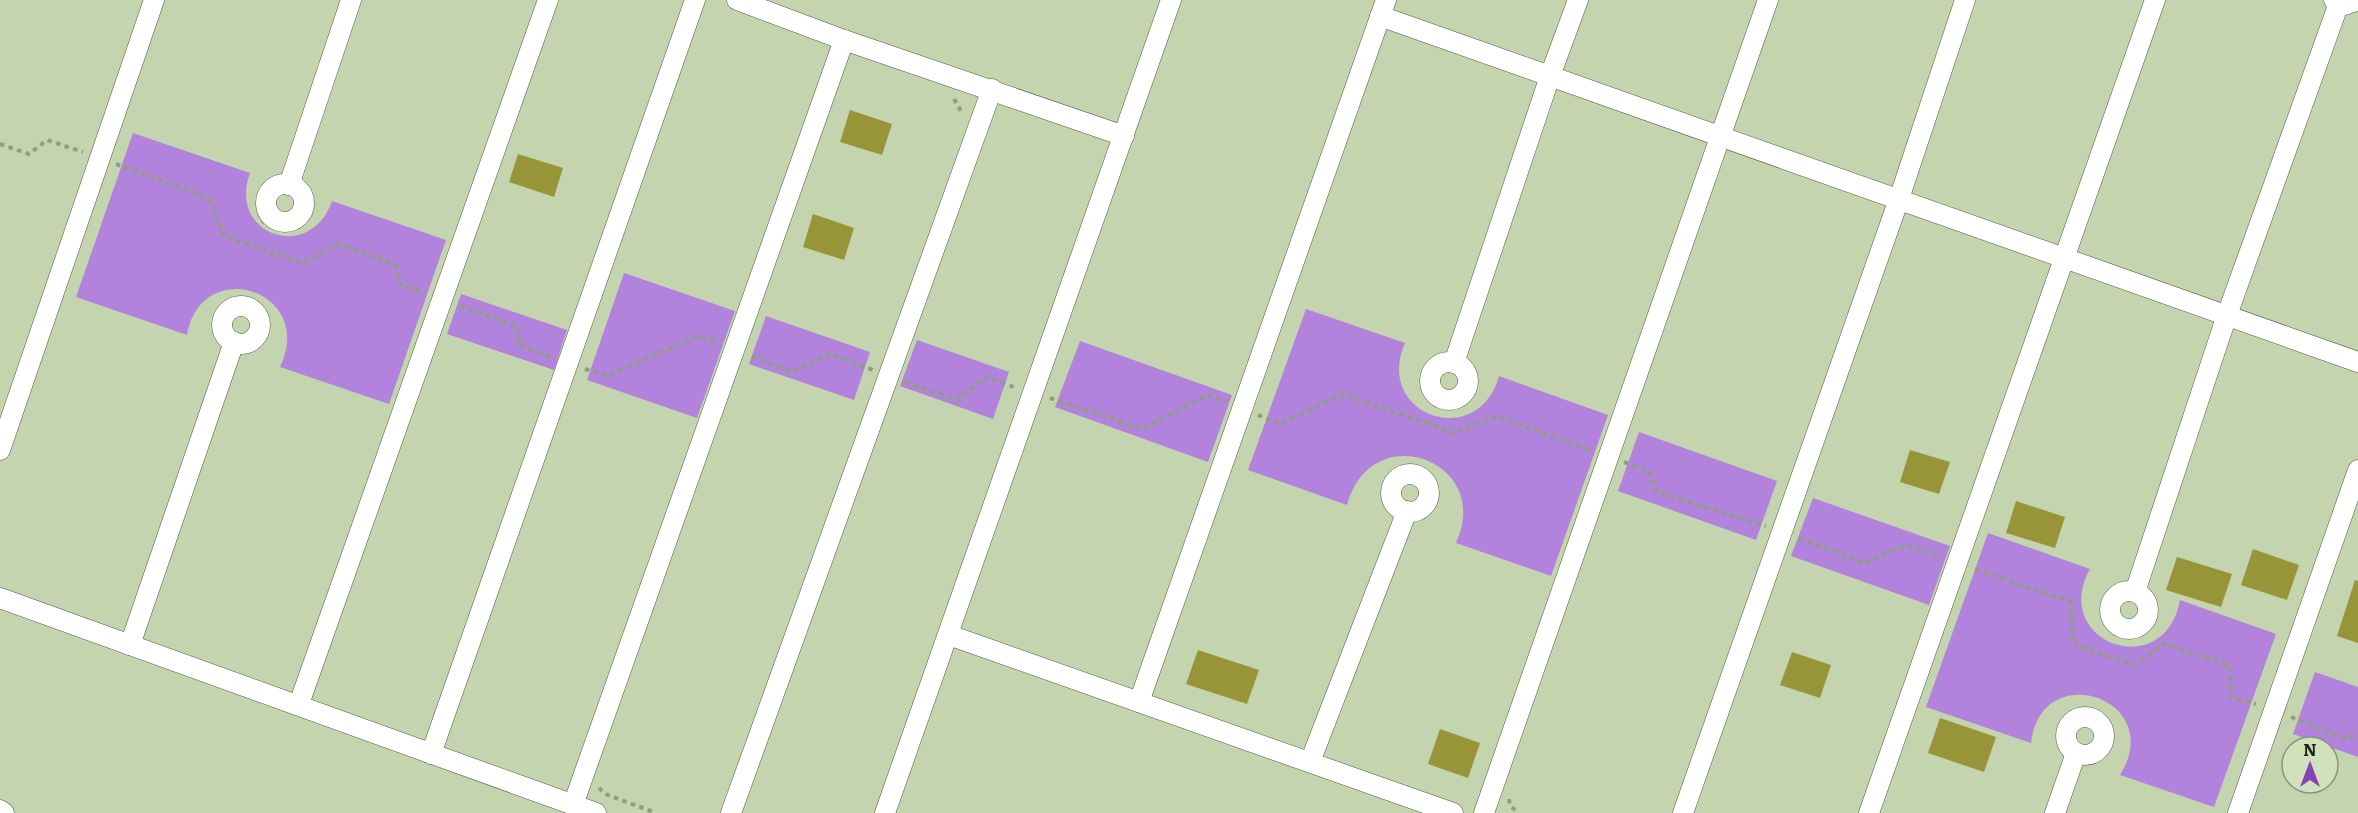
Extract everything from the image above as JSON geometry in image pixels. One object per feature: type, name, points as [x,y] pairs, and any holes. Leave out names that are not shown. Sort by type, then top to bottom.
[{"type":"street","points":[[0,450],[154,0]]},
{"type":"street","points":[[289,185],[351,0]]},
{"type":"street","points":[[298,704],[548,0]]},
{"type":"street","points":[[431,754],[577,367],[696,0]]},
{"type":"street","points":[[738,0],[844,40],[1124,136]]},
{"type":"street","points":[[885,813],[1171,0]]},
{"type":"street","points":[[1454,363],[1550,76],[1578,0]]},
{"type":"street","points":[[1484,813],[1618,460],[1720,136],[1768,0]]},
{"type":"street","points":[[1683,813],[1773,529],[1899,199],[1965,0]]},
{"type":"street","points":[[1869,813],[2155,0]]},
{"type":"street","points":[[2135,592],[2227,315],[2344,1]]},
{"type":"street","points":[[1139,702],[1383,8],[1550,76],[2358,362]]},
{"type":"street","points":[[573,805],[844,40]]},
{"type":"street","points":[[731,813],[881,369],[992,89]]},
{"type":"street","points":[[130,645],[234,342]]},
{"type":"street","points":[[2238,813],[2358,470]]},
{"type":"street","points":[[1310,762],[1407,511]]},
{"type":"street","points":[[0,598],[596,813]]},
{"type":"street","points":[[949,635],[1453,813]]},
{"type":"street","points":[[2055,813],[2076,753]]},
{"type":"street","points":[[0,810],[4,813]]},
{"type":"path","points":[[944,96],[954,99],[959,105],[961,122]]},
{"type":"path","points":[[0,144],[29,154],[47,140],[209,198],[224,236],[302,263],[337,244],[395,264],[401,285],[517,326],[519,345],[608,376],[698,336],[735,348],[792,372],[831,354],[881,369],[957,400],[986,377],[1143,429],[1207,395],[1280,424],[1343,394],[1455,433],[1497,416],[1649,471],[1656,492],[1773,529],[1864,563],[1906,545],[2071,602],[2073,644],[2134,666],[2164,644],[2229,666],[2231,696],[2274,710],[2347,739],[2358,733]]},
{"type":"path","points":[[577,367],[590,358]]},
{"type":"path","points":[[577,367],[582,380]]},
{"type":"path","points":[[1618,460],[1631,452]]},
{"type":"path","points":[[1618,460],[1623,474]]},
{"type":"path","points":[[1770,515],[1773,529]]},
{"type":"path","points":[[598,781],[605,794],[656,813]]},
{"type":"path","points":[[1510,790],[1510,805],[1518,813]]},
{"type":"shaded area","points":[[133,133],[250,173],[246,195],[250,212],[260,226],[274,234],[290,236],[307,232],[321,220],[332,201],[446,240],[389,404],[280,367],[287,340],[283,318],[271,302],[253,292],[232,289],[213,295],[197,310],[187,335],[76,297]]},
{"type":"shaded area","points":[[624,273],[735,311],[697,418],[587,380]]},
{"type":"shaded area","points":[[461,294],[567,330],[554,370],[447,334]]},
{"type":"shaded area","points":[[1306,309],[1405,343],[1399,368],[1403,389],[1415,405],[1432,415],[1452,418],[1471,413],[1488,399],[1499,376],[1608,415],[1551,576],[1456,543],[1463,514],[1458,490],[1445,471],[1425,460],[1402,456],[1380,462],[1360,478],[1347,505],[1248,470]]},
{"type":"shaded area","points":[[766,316],[870,352],[854,400],[749,364]]},
{"type":"shaded area","points":[[917,340],[1009,372],[993,419],[900,386]]},
{"type":"shaded area","points":[[1080,341],[1232,395],[1208,462],[1055,407]]},
{"type":"shaded area","points":[[1639,432],[1777,481],[1756,540],[1618,491]]},
{"type":"shaded area","points":[[1813,498],[1950,546],[1929,605],[1791,556]]},
{"type":"shaded area","points":[[1988,533],[2090,569],[2081,595],[2085,617],[2097,633],[2114,644],[2134,647],[2154,641],[2170,626],[2180,600],[2276,634],[2214,807],[2120,775],[2130,748],[2128,726],[2116,709],[2097,698],[2076,695],[2056,701],[2040,716],[2031,743],[1926,707]]},
{"type":"shaded area","points":[[2315,672],[2358,687],[2358,757],[2340,751],[2340,735],[2293,734]]},
{"type":"building","points":[[850,110],[892,124],[882,155],[840,142]]},
{"type":"building","points":[[518,154],[563,168],[554,197],[509,182]]},
{"type":"building","points":[[813,214],[854,228],[844,260],[803,247]]},
{"type":"building","points":[[1910,450],[1950,462],[1939,494],[1900,482]]},
{"type":"building","points":[[2016,501],[2065,517],[2055,548],[2006,533]]},
{"type":"building","points":[[2253,549],[2299,565],[2287,600],[2241,585]]},
{"type":"building","points":[[2177,557],[2232,574],[2221,607],[2166,590]]},
{"type":"building","points":[[2355,580],[2358,581],[2358,643],[2337,636]]},
{"type":"building","points":[[1198,650],[1259,670],[1247,704],[1186,684]]},
{"type":"building","points":[[1792,652],[1831,665],[1820,698],[1780,685]]},
{"type":"building","points":[[1940,718],[1996,737],[1984,772],[1928,753]]},
{"type":"building","points":[[1440,729],[1480,743],[1468,778],[1428,764]]}]
